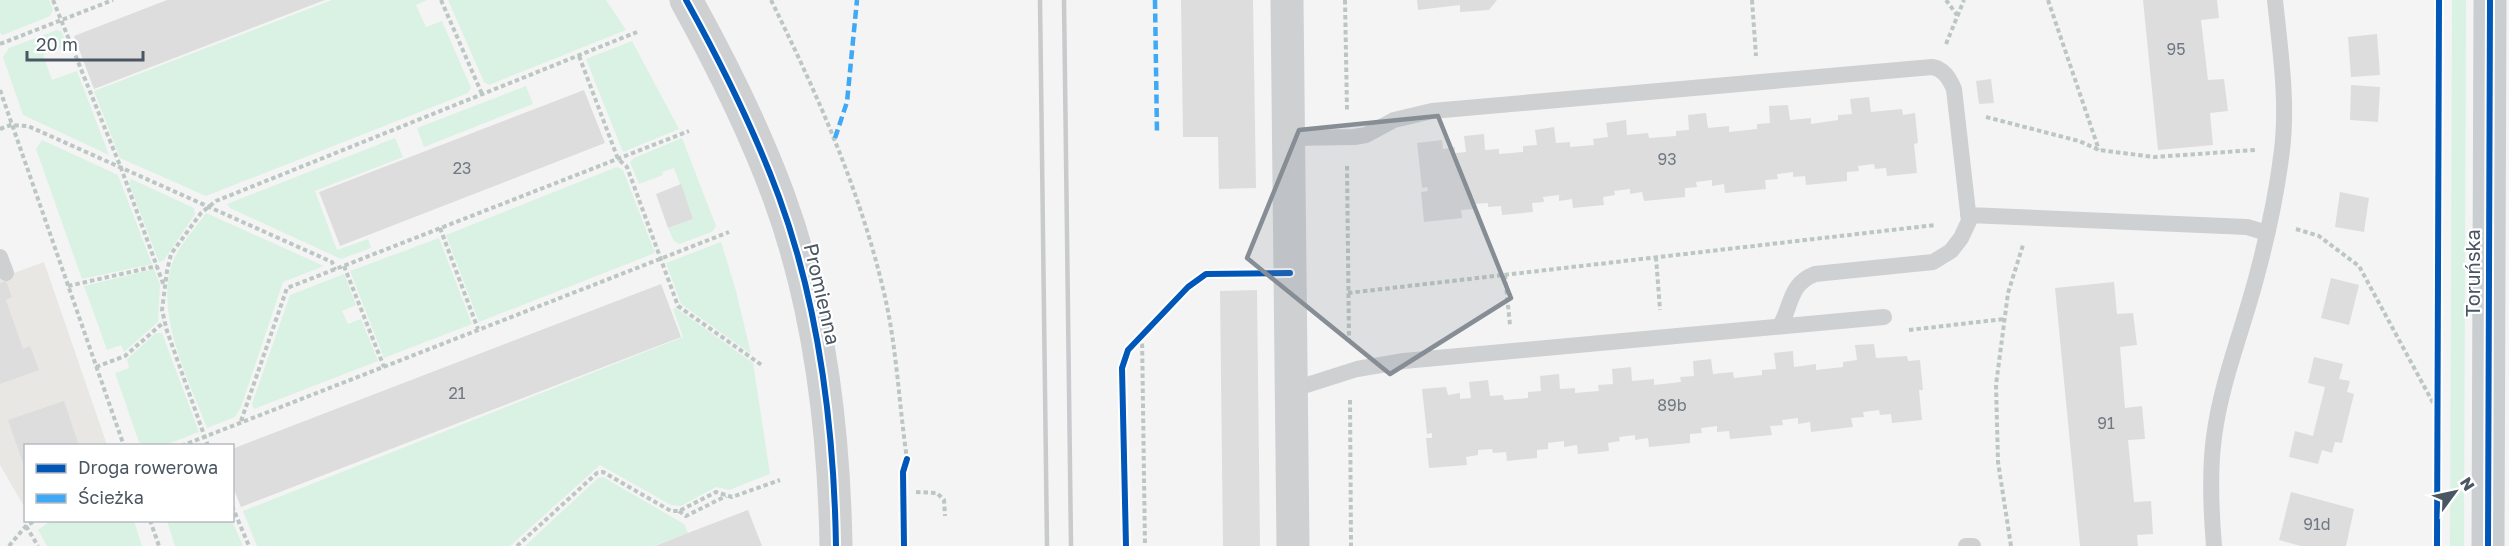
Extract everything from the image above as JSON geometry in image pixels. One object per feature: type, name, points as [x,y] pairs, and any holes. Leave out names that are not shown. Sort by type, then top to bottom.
[{"type":"main road","name":"Toruńska","points":[[2490,0],[2495,536]]},
{"type":"street","name":"Promienna","points":[[686,0],[724,70],[753,132],[790,231],[808,297],[827,400],[834,469],[836,546]]},
{"type":"street","points":[[1287,0],[1293,546]]},
{"type":"lane","points":[[2214,546],[2211,484],[2214,437],[2219,408],[2257,274],[2283,147],[2281,61],[2275,0]]},
{"type":"lane","points":[[1288,138],[1366,135],[1394,120],[1432,111],[1758,82],[1941,69],[1954,89],[1968,218],[1961,238],[1951,251],[1933,262],[1815,274],[1804,278],[1796,285],[1788,312],[1780,326]]},
{"type":"lane","points":[[1968,218],[2037,218],[2268,227]]},
{"type":"lane","points":[[0,256],[6,273]]},
{"type":"lane","points":[[1291,390],[1350,371],[1404,362],[1876,318]]},
{"type":"lane","points":[[1966,546],[1972,546]]},
{"type":"path","points":[[53,0],[121,168],[165,286]]},
{"type":"path","points":[[0,44],[113,0]]},
{"type":"path","points":[[441,0],[482,94]]},
{"type":"path","points":[[771,0],[821,105],[858,198],[885,297],[899,378],[906,462]]},
{"type":"path","points":[[1346,0],[1351,546]]},
{"type":"path","points":[[1752,0],[1758,82]]},
{"type":"path","points":[[1946,0],[1958,15]]},
{"type":"path","points":[[1936,68],[1964,0]]},
{"type":"path","points":[[2048,0],[2099,150]]},
{"type":"path","points":[[207,444],[164,322],[162,310],[171,254],[201,213],[216,201],[637,33]]},
{"type":"path","points":[[579,56],[618,159],[627,167],[678,306],[762,366]]},
{"type":"path","points":[[0,90],[123,444]]},
{"type":"path","points":[[1956,109],[2079,141],[2099,150],[2154,157],[2283,147]]},
{"type":"path","points":[[0,129],[11,124],[28,126],[332,262],[334,270]]},
{"type":"path","points":[[241,422],[286,288],[689,131]]},
{"type":"path","points":[[1348,293],[1968,218]]},
{"type":"path","points":[[2011,546],[1996,431],[1996,385],[2010,284],[2018,255],[2037,218]]},
{"type":"path","points":[[2268,227],[2319,236],[2359,266],[2438,412]]},
{"type":"path","points":[[440,228],[478,329]]},
{"type":"path","points":[[186,444],[729,232]]},
{"type":"path","points":[[1656,257],[1662,337]]},
{"type":"path","points":[[68,285],[157,266]]},
{"type":"path","points":[[344,266],[384,367]]},
{"type":"path","points":[[1505,275],[1512,351]]},
{"type":"path","points":[[1876,318],[1893,332],[2004,319]]},
{"type":"path","points":[[96,366],[125,356],[164,322]]},
{"type":"path","points":[[1142,336],[1145,546]]},
{"type":"path","points":[[517,546],[597,473],[603,472],[671,511],[679,511],[716,492],[732,497],[780,480]]},
{"type":"path","points":[[916,492],[938,493],[944,500],[945,516]]},
{"type":"path","points":[[679,511],[686,516],[727,496]]},
{"type":"path","points":[[234,511],[249,546]]},
{"type":"path","points":[[9,546],[26,526],[33,522]]},
{"type":"path","points":[[151,522],[159,546]]},
{"type":"path","points":[[26,526],[38,546]]},
{"type":"highlighted area","points":[[1438,116],[1511,298],[1390,374],[1247,258],[1299,130]]},
{"type":"shaded area","points":[[44,262],[107,444],[24,444],[24,506],[0,465],[0,278]]},
{"type":"green space","points":[[0,0],[49,0],[53,10],[50,16],[3,35],[0,33]]},
{"type":"green space","points":[[332,0],[427,0],[416,5],[426,27],[442,21],[471,88],[468,93],[206,196],[120,158],[94,91]]},
{"type":"green space","points":[[448,0],[606,0],[626,30],[489,85],[484,82]]},
{"type":"green space","points":[[2452,0],[2466,0],[2464,546],[2450,546]]},
{"type":"green space","points":[[57,30],[62,32],[67,46],[43,55],[52,80],[77,71],[109,155],[23,115],[3,57],[9,48]]},
{"type":"green space","points":[[632,41],[679,129],[623,152],[586,59]]},
{"type":"green space","points":[[526,86],[533,104],[424,147],[417,128]]},
{"type":"green space","points":[[395,138],[403,157],[315,191],[337,250],[368,239],[371,248],[341,259],[230,208],[227,204]]},
{"type":"green space","points":[[682,138],[716,226],[712,232],[679,244],[674,241],[668,228],[693,219],[674,168],[639,184],[630,162],[634,158]]},
{"type":"green space","points":[[42,140],[118,175],[152,264],[82,279],[36,149]]},
{"type":"green space","points":[[617,167],[623,170],[655,253],[479,322],[446,235]]},
{"type":"green space","points":[[131,179],[194,208],[195,214],[164,260],[159,262],[129,183]]},
{"type":"green space","points":[[206,213],[324,266],[283,282],[241,407],[235,417],[207,428],[176,345],[167,300],[168,279],[174,259]]},
{"type":"green space","points":[[439,238],[472,324],[384,358],[350,271]]},
{"type":"green space","points":[[721,242],[736,291],[751,354],[681,304],[666,263]]},
{"type":"green space","points":[[154,269],[160,285],[158,322],[124,352],[121,345],[107,350],[84,286]]},
{"type":"green space","points":[[344,274],[356,305],[342,311],[348,324],[361,319],[378,361],[254,409],[252,404],[290,295]]},
{"type":"green space","points":[[676,308],[753,363],[770,474],[729,490],[716,487],[681,506],[671,505],[600,465],[510,546],[257,546],[243,511],[683,337],[673,309]]},
{"type":"green space","points":[[156,333],[162,333],[199,432],[166,444],[139,442],[115,373],[129,368],[127,359]]},
{"type":"green space","points":[[603,477],[684,524],[688,533],[654,546],[525,546],[598,478]]},
{"type":"green space","points":[[49,522],[134,522],[142,546],[47,546],[38,530]]},
{"type":"green space","points":[[167,522],[232,522],[243,546],[175,546]]},
{"type":"building","points":[[167,0],[325,0],[94,89],[74,36]]},
{"type":"building","points":[[1181,0],[1253,0],[1256,188],[1219,189],[1218,137],[1183,137]]},
{"type":"building","points":[[1417,0],[1497,0],[1489,10],[1460,12],[1460,5],[1418,10]]},
{"type":"building","points":[[2143,0],[2217,0],[2219,18],[2201,20],[2208,80],[2224,79],[2228,111],[2210,113],[2213,145],[2158,150]]},
{"type":"building","points":[[2377,34],[2380,75],[2351,77],[2348,37]]},
{"type":"building","points":[[1991,79],[1994,103],[1979,104],[1976,81]]},
{"type":"building","points":[[2351,85],[2380,87],[2378,122],[2350,120]]},
{"type":"building","points":[[584,90],[605,143],[340,246],[319,192]]},
{"type":"building","points":[[1869,97],[1871,112],[1902,109],[1903,115],[1915,113],[1918,143],[1914,144],[1917,173],[1887,176],[1886,168],[1875,169],[1874,164],[1858,166],[1859,171],[1847,172],[1847,181],[1806,185],[1805,176],[1793,177],[1793,172],[1777,174],[1778,179],[1765,180],[1766,189],[1725,193],[1724,184],[1712,186],[1712,180],[1696,182],[1697,187],[1685,188],[1685,197],[1644,201],[1642,192],[1630,194],[1630,189],[1614,191],[1615,195],[1603,197],[1604,205],[1573,208],[1572,199],[1559,201],[1559,195],[1543,197],[1544,202],[1532,203],[1533,212],[1502,215],[1501,206],[1488,207],[1488,203],[1473,204],[1473,209],[1461,210],[1462,218],[1424,222],[1421,192],[1428,191],[1427,187],[1422,188],[1417,143],[1442,140],[1443,149],[1455,147],[1455,153],[1466,152],[1464,136],[1484,134],[1485,150],[1499,149],[1499,154],[1523,152],[1523,146],[1537,145],[1535,130],[1554,127],[1556,143],[1570,142],[1570,147],[1594,145],[1593,139],[1608,137],[1606,123],[1626,120],[1627,135],[1648,133],[1649,138],[1676,136],[1676,131],[1689,130],[1688,115],[1706,113],[1708,128],[1729,126],[1729,132],[1757,129],[1757,124],[1770,123],[1769,106],[1788,105],[1790,120],[1811,118],[1811,124],[1838,120],[1838,115],[1852,114],[1850,99]]},
{"type":"building","points":[[681,184],[693,219],[668,228],[656,194]]},
{"type":"building","points":[[2340,192],[2369,198],[2364,232],[2335,227]]},
{"type":"building","points":[[2331,278],[2359,285],[2349,325],[2321,318]]},
{"type":"building","points":[[6,281],[12,297],[6,300],[23,349],[30,346],[39,370],[0,384],[0,283]]},
{"type":"building","points":[[2114,282],[2117,314],[2133,313],[2137,345],[2120,347],[2125,408],[2142,406],[2145,439],[2128,440],[2134,502],[2151,501],[2153,534],[2137,535],[2138,546],[2080,546],[2055,288]]},
{"type":"building","points":[[661,284],[681,337],[241,507],[234,490],[234,448]]},
{"type":"building","points":[[1257,290],[1260,546],[1223,546],[1220,291]]},
{"type":"building","points":[[1874,344],[1876,358],[1907,356],[1908,361],[1920,360],[1923,390],[1919,390],[1922,420],[1892,423],[1891,414],[1880,415],[1879,410],[1863,412],[1864,417],[1851,418],[1853,427],[1811,432],[1810,422],[1798,424],[1798,418],[1782,420],[1783,425],[1770,426],[1772,435],[1730,439],[1729,431],[1717,432],[1717,426],[1701,428],[1702,433],[1690,434],[1690,443],[1649,447],[1648,438],[1635,440],[1635,435],[1619,437],[1620,441],[1608,443],[1609,451],[1578,454],[1577,445],[1564,447],[1564,441],[1548,443],[1548,449],[1537,450],[1537,458],[1507,461],[1506,452],[1493,453],[1492,449],[1478,450],[1478,455],[1466,457],[1467,465],[1429,468],[1426,438],[1432,438],[1432,433],[1427,434],[1422,389],[1446,387],[1448,395],[1460,393],[1460,399],[1471,398],[1469,382],[1488,380],[1490,396],[1503,395],[1504,400],[1528,398],[1528,392],[1541,391],[1540,376],[1559,374],[1560,389],[1575,388],[1575,393],[1599,391],[1598,385],[1613,384],[1612,369],[1631,367],[1632,381],[1654,379],[1654,385],[1681,382],[1680,377],[1694,376],[1693,361],[1711,359],[1713,374],[1733,372],[1734,378],[1762,375],[1762,370],[1776,369],[1774,353],[1793,351],[1794,367],[1816,364],[1816,370],[1843,367],[1843,362],[1857,360],[1855,345]]},
{"type":"building","points":[[2314,357],[2343,364],[2339,379],[2350,381],[2347,392],[2354,394],[2342,443],[2335,442],[2332,453],[2322,450],[2318,464],[2289,457],[2295,431],[2313,436],[2325,387],[2308,383]]},
{"type":"building","points":[[64,401],[78,444],[24,444],[24,466],[8,420]]},
{"type":"building","points":[[2291,492],[2354,509],[2346,546],[2301,546],[2279,540]]},
{"type":"building","points":[[748,510],[762,546],[655,546],[688,533]]},
{"type":"railway","points":[[1040,0],[1047,546]]},
{"type":"railway","points":[[1064,0],[1071,546]]},
{"type":"marked path","points":[[835,138],[847,102],[857,0]]},
{"type":"marked path","points":[[1155,0],[1157,134]]},
{"type":"cycle path","points":[[686,0],[759,146],[779,197],[805,282],[815,326],[828,413],[836,546]]},
{"type":"cycle path","points":[[2437,546],[2439,0]]},
{"type":"cycle path","points":[[2488,546],[2490,0]]},
{"type":"cycle path","points":[[1126,546],[1122,368],[1128,350],[1188,287],[1206,274],[1290,273]]},
{"type":"cycle path","points":[[904,546],[903,472],[907,459]]}]
